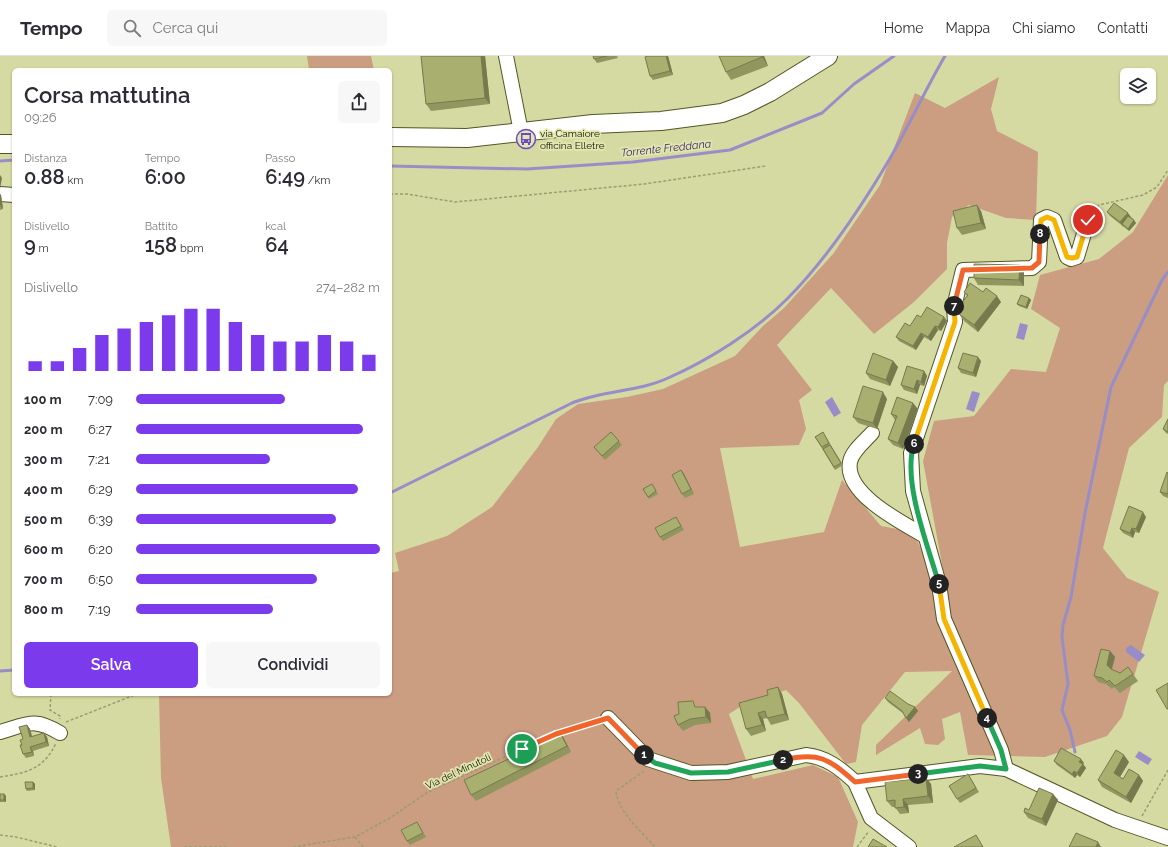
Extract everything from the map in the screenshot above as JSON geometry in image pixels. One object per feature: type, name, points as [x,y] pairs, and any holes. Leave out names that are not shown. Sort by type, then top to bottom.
[{"type":"main road","points":[[392,137],[443,138],[521,132],[593,124],[661,121],[722,113],[744,105],[770,92],[828,56]]},
{"type":"main road","points":[[0,144],[12,144]]},
{"type":"street","points":[[506,56],[521,132]]},
{"type":"street","points":[[0,194],[12,195]]},
{"type":"street","points":[[1006,769],[1001,750],[944,619],[939,584],[913,491],[911,453],[955,322],[954,307],[963,270],[1032,268],[1039,262],[1041,220],[1047,217],[1054,220],[1067,257],[1077,257],[1088,220]]},
{"type":"street","points":[[872,433],[857,448],[850,462],[853,483],[881,510],[925,536]]},
{"type":"street","points":[[608,718],[648,759],[655,763],[691,773],[728,772],[806,755],[816,756],[829,761],[855,782],[871,818],[908,847]]},
{"type":"street","points":[[0,732],[32,722],[60,727]]},
{"type":"street","points":[[855,782],[980,766],[1006,769],[1115,820],[1168,838]]},
{"type":"path","points":[[392,194],[407,194],[455,202],[644,184],[766,166]]},
{"type":"path","points":[[1088,220],[1091,211],[1099,205],[1143,195],[1157,188],[1168,170]]},
{"type":"path","points":[[50,696],[50,710],[60,716],[60,727]]},
{"type":"path","points":[[556,734],[608,718]]},
{"type":"path","name":"Via del Minutoli","points":[[293,847],[355,837],[390,818],[428,792],[549,737]]},
{"type":"path","points":[[655,763],[616,791],[617,798],[624,812],[655,847]]},
{"type":"path","points":[[1136,827],[1168,770]]},
{"type":"path","points":[[857,847],[876,822]]},
{"type":"path","points":[[0,835],[16,837],[57,847]]},
{"type":"path","points":[[355,837],[363,847]]},
{"type":"path","points":[[184,847],[227,847]]},
{"type":"shaded area","points":[[307,56],[371,56],[374,68],[309,68]]},
{"type":"shaded area","points":[[999,77],[991,109],[997,131],[1038,152],[1036,220],[1006,218],[969,205],[952,217],[947,243],[947,269],[914,302],[874,334],[831,288],[777,345],[812,390],[799,400],[806,429],[799,445],[720,448],[740,547],[824,532],[842,480],[881,526],[913,532],[937,583],[947,591],[923,461],[934,421],[974,416],[1011,369],[1046,372],[1060,328],[1031,309],[1040,275],[1099,259],[1133,232],[1168,175],[1168,381],[1164,385],[1162,417],[1129,448],[1103,548],[1127,578],[1159,592],[1122,717],[1107,736],[1045,757],[968,755],[960,712],[942,719],[945,739],[938,745],[925,744],[920,728],[876,755],[876,745],[952,671],[905,672],[862,725],[856,762],[846,764],[799,703],[786,690],[740,707],[729,714],[753,779],[813,765],[838,777],[858,822],[853,847],[171,847],[161,778],[159,696],[392,696],[392,573],[399,571],[395,553],[447,536],[492,507],[538,447],[556,419],[578,404],[627,397],[663,389],[735,356],[763,326],[784,308],[833,254],[880,185],[915,93],[945,108]]},
{"type":"shaded area","points":[[1020,323],[1028,325],[1024,340],[1016,338]]},
{"type":"shaded area","points":[[972,391],[980,393],[974,412],[966,409]]},
{"type":"shaded area","points":[[832,397],[841,413],[834,417],[825,402]]},
{"type":"shaded area","points":[[1131,645],[1145,655],[1139,662],[1126,652],[1126,648]]},
{"type":"shaded area","points":[[1139,751],[1152,759],[1148,765],[1135,757]]},
{"type":"building","points":[[421,56],[481,56],[485,98],[426,104]]},
{"type":"building","points":[[593,56],[607,56],[594,59]]},
{"type":"building","points":[[666,56],[670,71],[650,76],[645,57]]},
{"type":"building","points":[[719,56],[761,56],[762,57],[726,72]]},
{"type":"building","points":[[1114,203],[1128,213],[1120,222],[1107,212]]},
{"type":"building","points":[[977,205],[981,223],[957,228],[953,211]]},
{"type":"building","points":[[1128,216],[1134,220],[1128,229],[1122,224]]},
{"type":"building","points":[[974,264],[1020,265],[1019,280],[974,278]]},
{"type":"building","points":[[970,283],[983,292],[986,288],[997,296],[974,325],[959,314],[964,308],[960,305],[968,295],[964,292]]},
{"type":"building","points":[[1021,295],[1029,298],[1026,307],[1017,304]]},
{"type":"building","points":[[927,307],[944,317],[938,327],[935,326],[928,337],[921,333],[913,346],[896,337],[905,323],[910,326],[917,315],[921,317]]},
{"type":"building","points":[[873,353],[893,361],[886,380],[866,373]]},
{"type":"building","points":[[963,353],[978,357],[973,373],[958,368]]},
{"type":"building","points":[[907,366],[924,371],[921,382],[917,380],[914,389],[901,385]]},
{"type":"building","points":[[863,386],[883,392],[873,423],[853,417]]},
{"type":"building","points":[[897,397],[913,403],[898,443],[888,439],[897,416],[891,414]]},
{"type":"building","points":[[1168,419],[1168,432],[1163,429]]},
{"type":"building","points":[[611,432],[619,441],[602,456],[594,447]]},
{"type":"building","points":[[823,432],[829,443],[822,447],[815,437]]},
{"type":"building","points":[[830,445],[841,463],[834,467],[823,449]]},
{"type":"building","points":[[681,470],[691,489],[682,494],[672,475]]},
{"type":"building","points":[[1167,472],[1168,473],[1168,494],[1160,492]]},
{"type":"building","points":[[652,484],[656,491],[648,497],[643,489]]},
{"type":"building","points":[[1129,506],[1143,512],[1136,529],[1132,528],[1130,533],[1120,529]]},
{"type":"building","points":[[676,517],[681,526],[660,537],[655,528]]},
{"type":"building","points":[[1101,649],[1110,651],[1107,665],[1111,669],[1120,673],[1128,667],[1133,674],[1115,686],[1109,680],[1107,682],[1102,678],[1094,676]]},
{"type":"building","points":[[1168,683],[1168,709],[1167,709],[1156,690]]},
{"type":"building","points":[[778,687],[785,714],[767,718],[765,711],[758,713],[762,725],[746,729],[739,703],[768,695],[767,690]]},
{"type":"building","points":[[890,691],[908,704],[915,707],[906,718],[902,711],[885,698]]},
{"type":"building","points":[[693,701],[695,707],[705,707],[706,717],[690,719],[678,725],[674,716],[679,714],[678,702]]},
{"type":"building","points":[[27,725],[30,737],[44,733],[46,742],[30,747],[32,752],[23,754],[20,740],[23,739],[19,727]]},
{"type":"building","points":[[559,731],[567,746],[471,795],[464,780],[519,754]]},
{"type":"building","points":[[1061,748],[1081,759],[1079,762],[1083,764],[1077,773],[1074,771],[1072,774],[1054,761]]},
{"type":"building","points":[[1116,750],[1124,755],[1114,773],[1123,779],[1129,769],[1139,775],[1126,797],[1098,780]]},
{"type":"building","points":[[968,774],[976,788],[957,799],[949,786]]},
{"type":"building","points":[[926,778],[928,796],[903,799],[904,807],[895,808],[895,800],[887,801],[885,782]]},
{"type":"building","points":[[25,782],[33,782],[33,788],[26,789]]},
{"type":"building","points":[[1039,788],[1053,794],[1042,819],[1024,812],[1025,808],[1029,810]]},
{"type":"building","points":[[0,794],[4,794],[4,800],[0,800]]},
{"type":"building","points":[[417,822],[423,833],[407,841],[401,830]]},
{"type":"building","points":[[1076,833],[1098,842],[1096,847],[1069,847]]},
{"type":"building","points":[[976,835],[983,847],[954,847]]},
{"type":"building","points":[[873,839],[887,847],[868,847]]},
{"type":"waterway","name":"Torrente Freddana","points":[[392,166],[527,169],[633,162],[730,150],[822,113],[854,84],[894,56]]},
{"type":"waterway","points":[[392,492],[572,403],[596,396],[657,383],[684,371],[731,344],[761,322],[802,284],[855,215],[896,147],[945,56]]},
{"type":"waterway","name":"Torrente Freddana","points":[[0,161],[12,160]]},
{"type":"waterway","points":[[1075,752],[1070,730],[1062,710],[1068,684],[1062,637],[1063,625],[1071,597],[1085,513],[1111,387],[1162,280],[1168,272]]},
{"type":"waterway","points":[[0,671],[12,670]]},
{"type":"place","name":"via Camaiore officina Elletre","points":[[526,139]]},
{"type":"route","points":[[522,749],[556,734],[608,718],[648,759],[655,763],[691,773],[728,772],[806,755],[816,756],[829,761],[855,782],[980,766],[1006,769],[1001,750],[944,619],[939,584],[913,491],[911,453],[955,322],[954,307],[963,270],[1032,268],[1039,262],[1041,220],[1047,217],[1054,220],[1067,257],[1077,257],[1088,220]]}]
